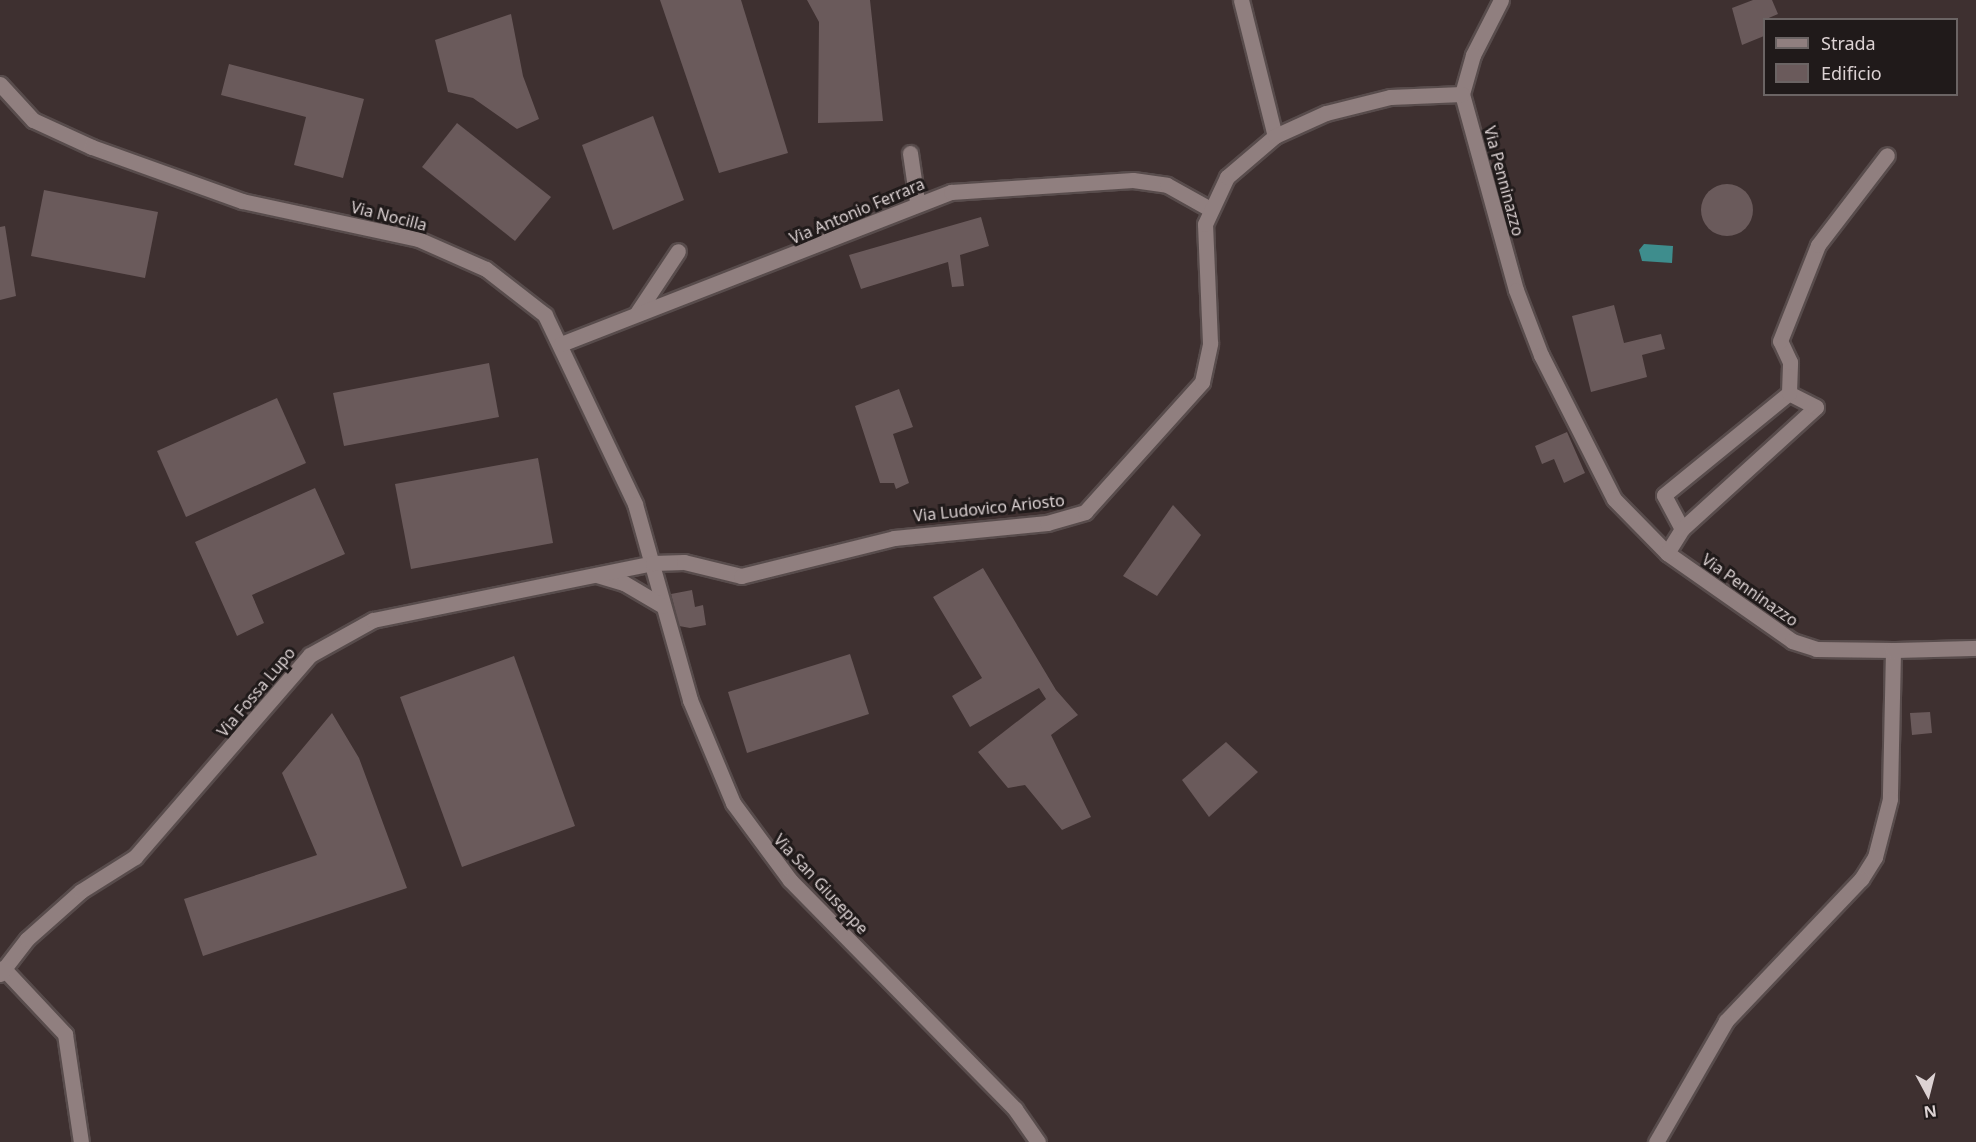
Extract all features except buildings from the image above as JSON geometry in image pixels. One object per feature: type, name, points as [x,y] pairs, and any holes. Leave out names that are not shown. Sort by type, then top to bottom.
[{"type":"street","points":[[1241,0],[1275,136]]},
{"type":"street","points":[[1462,94],[1473,55],[1501,0]]},
{"type":"street","name":"Via Nocilla","points":[[0,84],[33,120],[92,147],[242,201],[418,239],[486,269],[545,315],[561,344],[635,504],[653,563]]},
{"type":"street","name":"Via Ludovico Ariosto","points":[[653,563],[684,562],[741,576],[894,538],[1047,523],[1085,512],[1193,397],[1206,373],[1210,343],[1203,249],[1210,208],[1227,177],[1275,136],[1354,105],[1399,96],[1462,94]]},
{"type":"street","name":"Via Penninazzo","points":[[1462,94],[1516,290],[1541,355],[1614,499],[1667,553],[1792,641],[1816,648],[1893,650],[1976,648]]},
{"type":"street","points":[[910,153],[917,201]]},
{"type":"street","points":[[1682,529],[1664,495],[1789,393],[1790,362],[1780,341],[1818,244],[1887,155]]},
{"type":"street","name":"Via Antonio Ferrara","points":[[561,344],[637,313],[790,259],[917,201],[1047,183],[1133,180],[1167,185],[1210,208]]},
{"type":"street","points":[[637,313],[678,251]]},
{"type":"street","points":[[1667,553],[1682,529],[1816,407],[1789,393]]},
{"type":"street","name":"Via Fossa Lupo","points":[[2,971],[81,891],[135,857],[310,655],[383,617],[653,563]]},
{"type":"street","name":"Via San Giuseppe","points":[[653,563],[663,606],[719,777],[759,845],[1015,1109],[1038,1142]]},
{"type":"street","points":[[592,574],[624,583],[663,606]]},
{"type":"street","points":[[1656,1142],[1726,1021],[1861,879],[1875,857],[1890,799],[1893,650]]},
{"type":"street","points":[[2,971],[65,1034],[81,1142]]},
{"type":"water","points":[[1644,244],[1673,246],[1672,263],[1642,261],[1639,250]]}]
